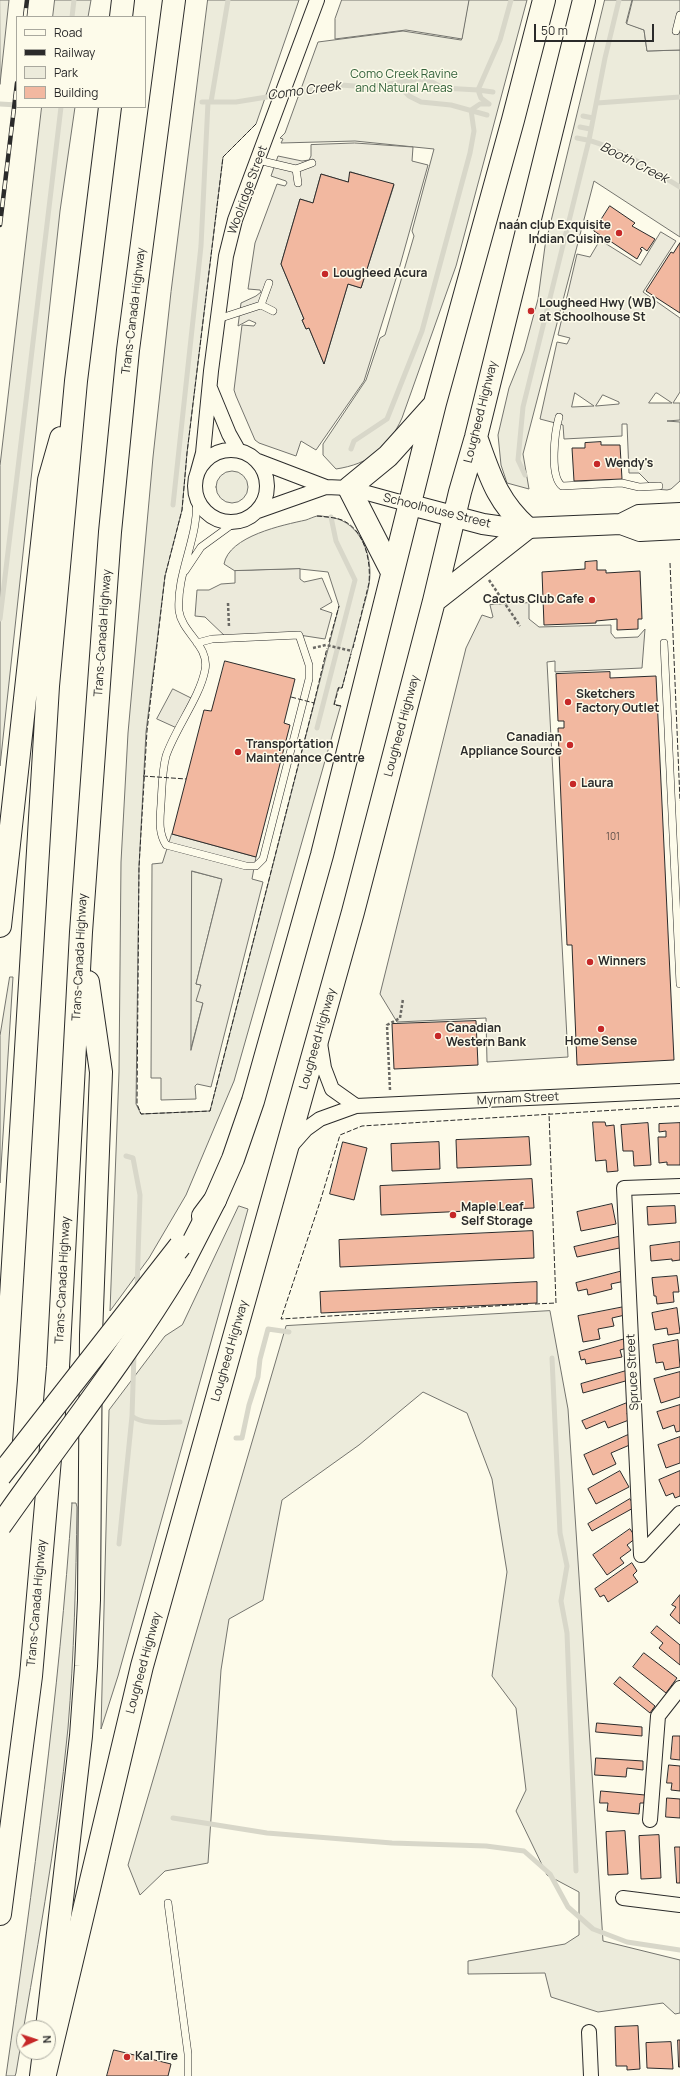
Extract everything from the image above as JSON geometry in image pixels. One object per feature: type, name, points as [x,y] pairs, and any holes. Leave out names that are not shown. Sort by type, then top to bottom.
[{"type":"main road","points":[[121,16],[123,0]]},
{"type":"main road","name":"Trans-Canada Highway","points":[[0,1914],[31,1676],[58,1367],[81,932],[114,493],[128,350],[174,0]]},
{"type":"main road","points":[[0,1526],[162,1298],[180,1268],[215,1200],[233,1159],[255,1094],[322,855],[392,572],[411,505],[435,403],[513,120],[544,0]]},
{"type":"main road","name":"Lougheed Highway","points":[[45,2076],[142,1666],[319,1038],[434,601],[454,516],[476,437],[584,0]]},
{"type":"main road","points":[[0,1453],[7,1363],[48,686],[76,381],[110,108]]},
{"type":"main road","points":[[0,926],[49,480],[76,381]]},
{"type":"main road","points":[[392,572],[349,488],[388,456],[435,403]]},
{"type":"main road","points":[[434,601],[527,528],[513,515],[498,495],[476,437]]},
{"type":"main road","name":"Schoolhouse Street","points":[[411,505],[484,524],[527,528],[621,524],[640,531],[680,529]]},
{"type":"main road","name":"Schoolhouse Street","points":[[621,524],[639,515],[680,513]]},
{"type":"main road","points":[[48,2020],[81,1736],[89,1600],[90,1335],[101,1072],[81,932]]},
{"type":"main road","points":[[0,1476],[215,1200]]},
{"type":"main road","points":[[41,2076],[43,2060]]},
{"type":"street","name":"Woolridge Street","points":[[198,471],[203,453],[217,319],[229,243],[235,220],[317,0]]},
{"type":"street","name":"Woolridge Street","points":[[210,387],[229,434],[238,450]]},
{"type":"street","points":[[226,450],[238,450],[249,454],[258,461],[264,470],[268,481],[268,492],[258,511],[243,521],[234,523],[222,522],[211,517],[202,508],[196,498],[195,480],[198,471],[205,461],[214,454],[226,450]]},
{"type":"street","name":"Schoolhouse Street","points":[[258,461],[326,486],[349,488],[411,505]]},
{"type":"street","name":"Schoolhouse Street","points":[[258,511],[326,486]]},
{"type":"street","points":[[319,1038],[324,1068],[332,1089],[356,1106]]},
{"type":"street","name":"Myrnam Street","points":[[287,1151],[306,1129],[320,1119],[356,1106],[680,1090]]},
{"type":"street","name":"Spruce Street","points":[[680,1186],[624,1188],[641,1555],[680,1513]]},
{"type":"street","points":[[650,1820],[658,1716],[680,1688]]},
{"type":"street","points":[[623,1898],[680,1905]]},
{"type":"street","points":[[589,2032],[591,2076]]},
{"type":"lane","points":[[676,31],[680,15]]},
{"type":"lane","points":[[258,160],[296,168],[312,163]]},
{"type":"lane","points":[[296,168],[298,183]]},
{"type":"lane","points":[[261,305],[269,282]]},
{"type":"lane","points":[[217,319],[261,305],[273,311]]},
{"type":"lane","points":[[559,417],[555,435],[555,470],[556,479],[562,486],[622,483],[639,487],[659,486]]},
{"type":"lane","points":[[196,498],[197,520],[186,556],[179,611],[184,625],[203,652],[205,671],[167,755],[163,777],[160,825],[161,836],[166,845],[246,866],[256,866],[263,859],[308,679],[309,666],[299,635],[212,639],[197,642]]},
{"type":"lane","points":[[184,573],[201,547],[234,523]]},
{"type":"lane","points":[[664,643],[680,984]]},
{"type":"lane","points":[[168,1903],[188,2054],[188,2076]]},
{"type":"path","points":[[485,575],[520,626]]},
{"type":"path","points":[[228,603],[229,628]]},
{"type":"path","points":[[311,649],[328,645],[352,651]]},
{"type":"path","points":[[390,1105],[387,1025],[400,1018],[403,999]]},
{"type":"green space","points":[[0,0],[9,0],[0,84]]},
{"type":"green space","points":[[55,0],[91,0],[88,16],[53,16]]},
{"type":"green space","points":[[208,0],[299,0],[256,124],[223,157],[187,453],[182,510],[165,576],[146,732],[139,867],[136,1104],[141,1114],[210,1111],[339,606],[328,572],[300,569],[235,571],[224,564],[228,554],[246,539],[258,533],[317,516],[329,517],[339,519],[347,523],[360,536],[367,554],[370,579],[342,688],[338,688],[334,704],[341,706],[234,1081],[186,1195],[149,1258],[110,1311],[119,1072],[121,862],[128,733],[153,457],[171,292]]},
{"type":"green space","name":"Como Creek Ravine and Natural Areas","points":[[469,0],[527,0],[456,266],[402,418],[396,429],[384,446],[368,459],[348,467],[336,469],[323,455],[323,444],[366,380],[380,338],[385,335],[414,236],[412,231],[434,149],[355,141],[281,143],[283,139],[280,138],[285,133],[318,42],[403,31],[461,40]]},
{"type":"green space","points":[[605,0],[632,0],[626,23],[644,30],[647,51],[680,50],[680,237],[594,181],[523,454],[529,489],[507,483],[501,465],[498,435],[509,388],[524,351],[538,299],[545,246]]},
{"type":"green space","points":[[42,108],[75,108],[60,211],[0,766],[0,466]]},
{"type":"green space","points":[[229,471],[235,471],[245,478],[248,487],[247,493],[241,500],[235,503],[229,503],[219,496],[216,490],[216,484],[223,474]]},
{"type":"green space","points":[[191,871],[222,879],[196,984],[201,985],[203,1003],[190,1052]]},
{"type":"green space","points":[[10,977],[13,977],[0,1183],[0,1036]]},
{"type":"green space","points":[[239,1206],[248,1209],[118,1676],[101,1729],[109,1410],[165,1336],[182,1325]]},
{"type":"green space","points":[[550,1311],[568,1409],[603,1941],[680,1960],[680,2013],[675,2014],[663,2003],[598,2012],[551,1997],[545,1973],[468,1974],[468,1961],[565,1944],[579,1935],[579,1892],[547,1875],[516,1811],[526,1790],[516,1708],[492,1676],[507,1572],[492,1479],[467,1413],[423,1392],[359,1445],[282,1500],[263,1600],[229,1619],[221,1670],[208,1863],[165,1871],[140,1895],[128,1865],[286,1326]]},
{"type":"green space","points":[[72,1503],[76,1503],[75,1590],[70,1701],[58,1815],[25,2020],[16,2020],[16,2060],[18,2060],[16,2073],[15,2076],[6,2076],[26,1933],[53,1718],[67,1575]]},
{"type":"shaded area","points":[[342,0],[469,0],[462,39],[406,30],[335,39],[335,19]]},
{"type":"shaded area","points":[[633,0],[680,0],[680,50],[647,51],[644,30],[627,24]]},
{"type":"shaded area","points":[[355,143],[413,147],[412,161],[428,165],[399,269],[364,381],[316,450],[301,441],[296,456],[259,443],[255,440],[234,390],[242,325],[254,326],[256,323],[249,320],[238,326],[241,303],[261,292],[260,290],[248,289],[255,243],[277,184],[285,186],[287,183],[286,181],[271,176],[278,156],[302,161],[309,160],[311,156],[311,145]],"holes":[[[351,172],[394,185],[361,288],[348,284],[324,364],[309,328],[306,329],[302,320],[304,319],[281,264],[300,199],[313,203],[321,174],[348,182]]]},
{"type":"shaded area","points":[[661,232],[676,241],[643,292],[680,318],[680,392],[673,403],[680,403],[680,420],[667,421],[680,422],[680,481],[671,489],[667,490],[655,489],[639,473],[629,473],[627,424],[622,424],[622,436],[564,439],[563,425],[540,419],[557,342],[567,344],[570,338],[558,335],[577,254],[590,257],[600,240],[640,265]],"holes":[[[575,393],[594,406],[572,407]],[[657,393],[672,403],[649,403]],[[603,395],[619,402],[619,404],[596,406]]]},
{"type":"shaded area","points":[[300,569],[300,579],[304,582],[322,578],[332,602],[320,609],[332,613],[325,639],[299,635],[227,638],[205,617],[195,616],[197,590],[209,590],[221,584],[235,583],[235,571]]},
{"type":"shaded area","points":[[529,603],[529,619],[539,627],[611,625],[611,633],[615,638],[638,637],[645,629],[642,668],[555,672],[555,661],[547,662],[568,1057],[487,1062],[486,1018],[397,1022],[380,994],[466,648],[482,615],[491,618],[493,617],[490,605]]},
{"type":"shaded area","points":[[173,689],[193,699],[179,729],[157,719]]},
{"type":"shaded area","points":[[172,834],[256,857],[252,879],[263,882],[211,1087],[197,1084],[195,1086],[196,1099],[161,1100],[161,1078],[151,1078],[152,864],[162,863]],"holes":[[[192,871],[222,879],[196,984],[201,985],[196,1001],[203,1003],[191,1050]]]},
{"type":"building","name":"Lougheed Acura","points":[[350,172],[394,184],[361,288],[348,284],[324,364],[309,328],[306,329],[302,320],[304,319],[281,264],[300,199],[313,203],[321,174],[348,182]]},
{"type":"building","name":"naán club Exquisite Indian Cuisine","points":[[610,206],[635,223],[632,226],[655,239],[647,251],[642,247],[640,249],[642,250],[637,259],[610,241],[608,244],[601,240],[603,237],[594,231]]},
{"type":"building","points":[[680,243],[680,313],[646,291],[671,252],[673,253]]},
{"type":"building","name":"Wendy's","points":[[601,442],[601,445],[620,445],[622,479],[574,481],[572,448],[585,448],[585,443]]},
{"type":"building","points":[[597,561],[597,570],[606,570],[606,573],[640,571],[642,619],[638,619],[638,629],[617,630],[617,619],[596,621],[596,623],[544,625],[542,572],[585,569],[585,562]]},
{"type":"building","name":"Transportation Maintenance Centre","points":[[225,661],[295,679],[284,723],[290,725],[256,857],[172,834],[204,710],[211,711]]},
{"type":"building","points":[[610,672],[610,678],[656,676],[674,1060],[577,1065],[572,945],[567,945],[558,728],[564,728],[564,721],[558,721],[556,674]]},
{"type":"building","points":[[476,1021],[478,1065],[394,1069],[392,1024]]},
{"type":"building","points":[[593,1122],[605,1122],[606,1126],[614,1125],[618,1171],[607,1172],[606,1160],[596,1161]]},
{"type":"building","points":[[648,1123],[651,1165],[634,1166],[633,1151],[623,1151],[621,1125]]},
{"type":"building","points":[[680,1123],[680,1165],[667,1165],[667,1162],[659,1163],[658,1137],[666,1137],[666,1131],[659,1132],[659,1124]]},
{"type":"building","points":[[529,1137],[531,1165],[457,1168],[456,1140]]},
{"type":"building","points":[[343,1142],[367,1148],[354,1200],[330,1194]]},
{"type":"building","points":[[439,1142],[440,1169],[392,1171],[391,1144]]},
{"type":"building","points":[[532,1179],[534,1208],[381,1215],[380,1186]]},
{"type":"building","points":[[612,1204],[616,1224],[581,1231],[577,1212]]},
{"type":"building","points":[[675,1206],[676,1223],[648,1225],[647,1207]]},
{"type":"building","points":[[533,1231],[534,1258],[340,1267],[339,1240]]},
{"type":"building","points":[[622,1236],[624,1247],[577,1257],[574,1247]]},
{"type":"building","points":[[680,1242],[680,1260],[672,1261],[672,1259],[651,1261],[650,1246]]},
{"type":"building","points":[[623,1271],[625,1281],[611,1284],[612,1289],[588,1295],[587,1289],[578,1291],[576,1283]]},
{"type":"building","points":[[677,1276],[679,1292],[673,1292],[674,1302],[657,1304],[656,1296],[654,1296],[652,1278]]},
{"type":"building","points":[[537,1282],[537,1303],[321,1313],[320,1292]]},
{"type":"building","points":[[624,1307],[625,1315],[612,1318],[614,1326],[598,1329],[600,1339],[583,1342],[578,1316]]},
{"type":"building","points":[[677,1308],[680,1333],[668,1335],[667,1328],[655,1330],[652,1313]]},
{"type":"building","points":[[625,1339],[627,1348],[620,1350],[622,1357],[586,1364],[585,1359],[581,1360],[579,1352]]},
{"type":"building","points":[[678,1340],[680,1367],[665,1370],[663,1362],[656,1363],[653,1345]]},
{"type":"building","points":[[626,1371],[629,1380],[583,1393],[581,1384]]},
{"type":"building","points":[[680,1372],[680,1397],[661,1403],[654,1379]]},
{"type":"building","points":[[627,1403],[630,1411],[627,1413],[629,1420],[608,1428],[605,1421],[586,1429],[582,1421]]},
{"type":"building","points":[[680,1405],[680,1431],[676,1432],[674,1425],[663,1429],[657,1412]]},
{"type":"building","points":[[628,1435],[632,1444],[611,1453],[616,1464],[593,1475],[584,1455]]},
{"type":"building","points":[[680,1437],[680,1463],[666,1468],[658,1445]]},
{"type":"building","points":[[620,1471],[629,1487],[596,1504],[588,1489]]},
{"type":"building","points":[[680,1471],[680,1496],[675,1498],[673,1493],[666,1496],[659,1480]]},
{"type":"building","points":[[630,1499],[635,1507],[592,1531],[588,1524]]},
{"type":"building","points":[[630,1529],[636,1538],[627,1545],[631,1550],[620,1558],[624,1563],[607,1575],[593,1555]]},
{"type":"building","points":[[632,1563],[637,1571],[633,1575],[638,1582],[608,1602],[604,1595],[600,1597],[595,1589]]},
{"type":"building","points":[[680,1595],[680,1624],[670,1615],[676,1607],[672,1605]]},
{"type":"building","points":[[657,1626],[680,1645],[680,1665],[659,1648],[663,1643],[651,1633]]},
{"type":"building","points":[[644,1653],[677,1678],[666,1693],[633,1667]]},
{"type":"building","points":[[620,1677],[655,1706],[650,1713],[614,1684]]},
{"type":"building","points":[[597,1723],[642,1727],[642,1736],[596,1732]]},
{"type":"building","points":[[673,1736],[680,1736],[680,1760],[671,1759]]},
{"type":"building","points":[[596,1758],[643,1761],[643,1770],[627,1768],[626,1777],[595,1775]]},
{"type":"building","points":[[669,1765],[680,1766],[680,1791],[671,1790],[672,1783],[667,1783]]},
{"type":"building","points":[[601,1791],[645,1795],[644,1803],[640,1803],[639,1814],[607,1811],[608,1803],[600,1803]]},
{"type":"building","points":[[667,1798],[680,1799],[680,1818],[666,1817]]},
{"type":"building","points":[[625,1831],[628,1874],[608,1875],[606,1832]]},
{"type":"building","points":[[659,1835],[661,1878],[641,1879],[639,1836]]},
{"type":"building","points":[[675,1847],[680,1847],[680,1883],[677,1883]]},
{"type":"building","points":[[638,2026],[640,2069],[627,2070],[627,2066],[616,2066],[615,2027]]},
{"type":"building","points":[[678,2040],[680,2040],[680,2067],[679,2067]]},
{"type":"building","points":[[671,2042],[673,2069],[647,2068],[646,2043]]},
{"type":"building","name":"Kal Tire","points":[[114,2050],[171,2064],[168,2076],[107,2076]]},
{"type":"waterway","points":[[72,16],[74,0]]},
{"type":"waterway","points":[[211,102],[228,0]]},
{"type":"waterway","points":[[396,83],[419,79],[432,82],[443,88],[478,90],[500,40],[511,0]]},
{"type":"waterway","points":[[525,475],[518,460],[523,407],[589,140],[605,58],[619,0]]},
{"type":"waterway","name":"Como Creek","points":[[202,102],[236,102],[341,85],[367,87],[396,83],[409,96],[421,102],[451,105],[487,115]]},
{"type":"waterway","points":[[478,90],[481,98],[489,104]]},
{"type":"waterway","points":[[478,90],[493,92]]},
{"type":"waterway","name":"Como Creek","points":[[597,103],[680,97]]},
{"type":"waterway","points":[[173,505],[201,246],[208,102]]},
{"type":"waterway","name":"Como Creek","points":[[0,104],[16,105]]},
{"type":"waterway","points":[[471,110],[480,104],[489,104]]},
{"type":"waterway","points":[[0,619],[61,108]]},
{"type":"waterway","points":[[351,449],[354,441],[387,419],[422,331],[470,153],[474,131],[471,110]]},
{"type":"waterway","points":[[583,116],[593,118]]},
{"type":"waterway","points":[[580,127],[590,129]]},
{"type":"waterway","name":"Booth Creek","points":[[577,138],[604,145],[617,151],[680,187]]},
{"type":"waterway","points":[[317,728],[355,580],[336,541],[331,517]]},
{"type":"waterway","points":[[126,1156],[133,1158],[140,1195],[137,1290]]},
{"type":"waterway","points":[[236,1438],[242,1438],[249,1405],[258,1377],[260,1359],[268,1329],[289,1332]]},
{"type":"waterway","points":[[134,1354],[132,1416],[136,1419],[148,1422],[180,1422]]},
{"type":"waterway","points":[[552,1358],[560,1533],[567,1566],[561,1601],[567,1633],[576,1871]]},
{"type":"waterway","points":[[119,1544],[132,1416]]},
{"type":"waterway","points":[[173,1818],[267,1833],[392,1843],[486,1846],[524,1851],[550,1874],[568,1907],[593,1929],[627,1942],[680,1950]]},
{"type":"railway","points":[[25,16],[27,0]]},
{"type":"railway","points":[[0,225],[16,91]]},
{"type":"fence","points":[[256,124],[223,157],[187,453],[182,510],[165,576],[147,731],[139,867],[137,1104],[141,1114],[210,1111],[314,703],[291,697]]},
{"type":"fence","points":[[317,516],[339,519],[350,525],[356,531],[365,547],[369,565],[369,583],[353,648]]},
{"type":"fence","points":[[670,563],[680,801]]},
{"type":"fence","points":[[329,642],[339,606]]},
{"type":"fence","points":[[314,703],[327,648]]},
{"type":"fence","points":[[341,706],[334,705],[339,687],[342,688],[351,654]]},
{"type":"fence","points":[[143,776],[186,779]]},
{"type":"fence","points":[[528,1304],[281,1319],[320,1202],[340,1135],[362,1126],[680,1106]]},
{"type":"fence","points":[[535,1304],[556,1303],[549,1113]]},
{"type":"place","name":"naán club Exquisite Indian Cuisine","points":[[619,233]]},
{"type":"place","name":"Lougheed Acura","points":[[325,274]]},
{"type":"place","name":"Lougheed Hwy (WB) at Schoolhouse St","points":[[531,311]]},
{"type":"place","name":"Wendy's","points":[[597,464]]},
{"type":"place","name":"Cactus Club Cafe","points":[[592,600]]},
{"type":"place","name":"Sketchers Factory Outlet","points":[[568,702]]},
{"type":"place","name":"Canadian Appliance Source","points":[[570,745]]},
{"type":"place","name":"Transportation Maintenance Centre","points":[[238,752]]},
{"type":"place","name":"Laura","points":[[573,784]]},
{"type":"place","name":"Winners","points":[[590,962]]},
{"type":"place","name":"Home Sense","points":[[601,1029]]},
{"type":"place","name":"Canadian Western Bank","points":[[438,1036]]},
{"type":"place","name":"Maple Leaf Self Storage","points":[[453,1215]]},
{"type":"place","name":"Kal Tire","points":[[127,2057]]}]
